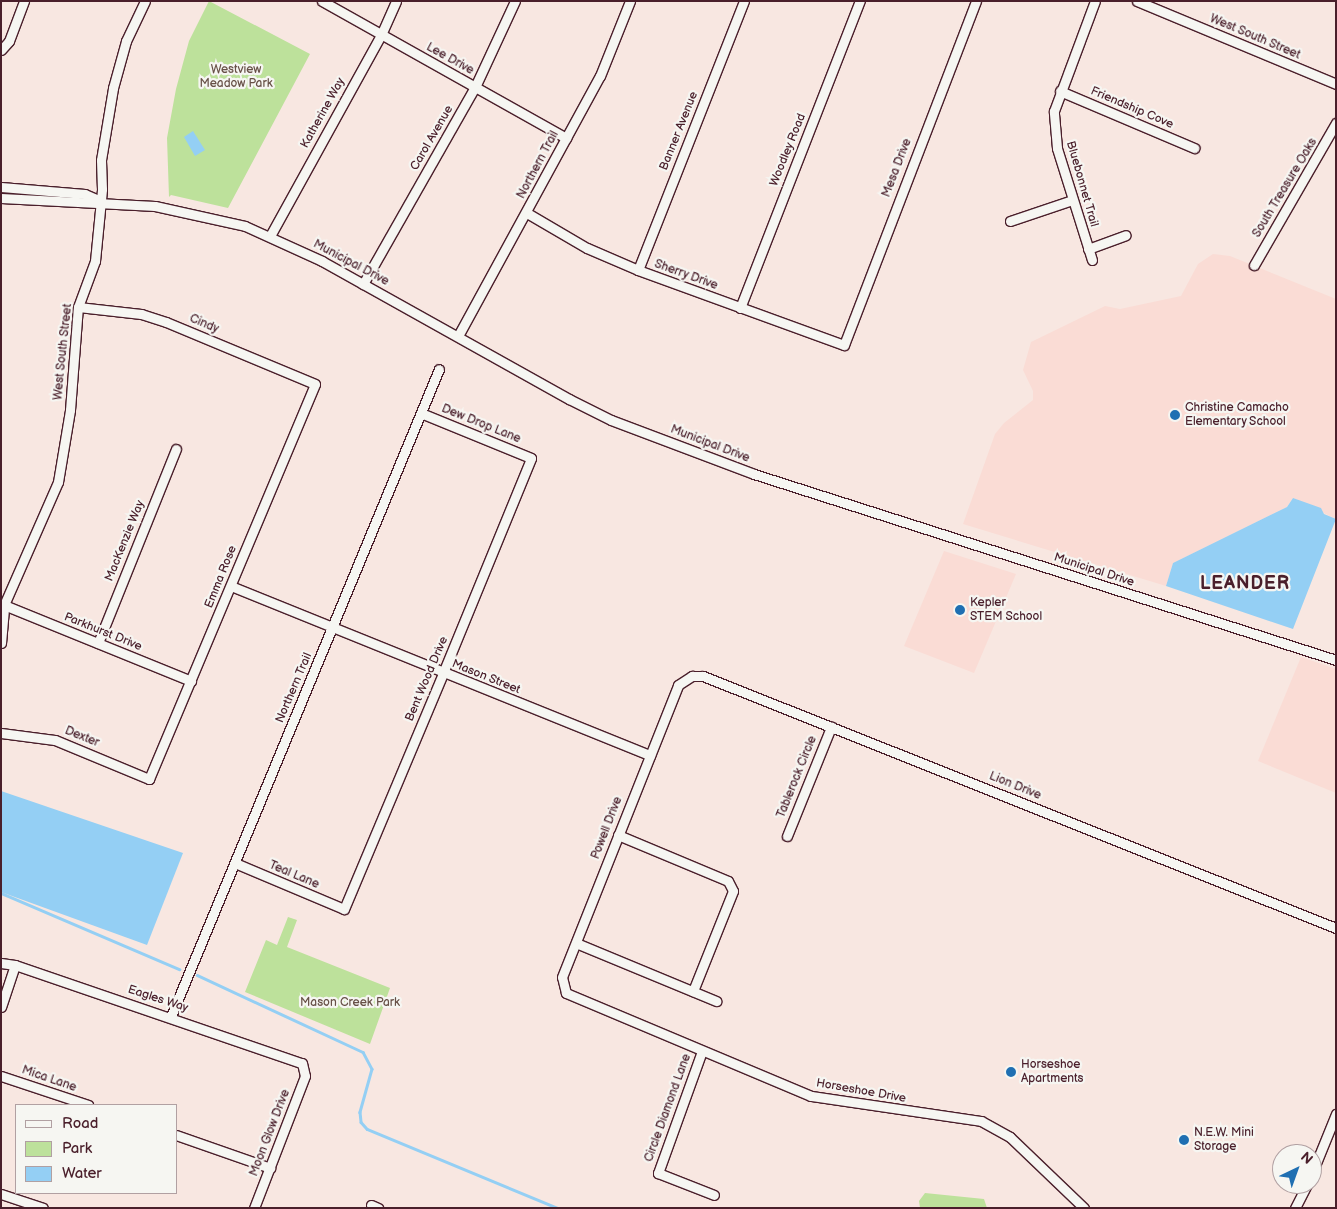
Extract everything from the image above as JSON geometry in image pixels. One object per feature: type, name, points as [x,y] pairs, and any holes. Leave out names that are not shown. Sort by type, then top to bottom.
[{"type":"street","points":[[1,50],[9,41],[24,1]]},
{"type":"street","name":"West South Street","points":[[1,643],[4,605],[58,482],[70,410],[78,307],[95,261],[101,201],[100,160],[113,88],[126,41],[145,1]]},
{"type":"street","name":"Lee Drive","points":[[322,1],[566,138]]},
{"type":"street","name":"Katherine Way","points":[[270,236],[381,35],[396,1]]},
{"type":"street","name":"Carol Avenue","points":[[363,284],[475,87],[516,1]]},
{"type":"street","name":"Northern Trail","points":[[458,336],[527,213],[600,76],[630,1]]},
{"type":"street","name":"Banner Avenue","points":[[638,270],[744,1]]},
{"type":"street","name":"Woodley Road","points":[[740,308],[860,1]]},
{"type":"street","name":"Mesa Drive","points":[[844,345],[976,1]]},
{"type":"street","name":"Bluebonnet Trail","points":[[1092,260],[1056,148],[1054,112],[1060,91],[1095,1]]},
{"type":"street","name":"West South Street","points":[[1137,1],[1156,5],[1336,84]]},
{"type":"street","name":"Friendship Cove","points":[[1060,91],[1194,148]]},
{"type":"street","name":"South Treasure Oaks","points":[[1254,265],[1336,123]]},
{"type":"street","name":"Municipal Drive","points":[[1,187],[85,194],[101,201],[196,213],[270,236],[363,284],[582,406],[714,459],[1336,660]]},
{"type":"street","points":[[20,199],[21,188]]},
{"type":"street","name":"Municipal Drive","points":[[1,198],[85,204],[101,201]]},
{"type":"street","points":[[1010,221],[1072,200]]},
{"type":"street","name":"Sherry Drive","points":[[527,213],[587,248],[638,270],[844,345]]},
{"type":"street","points":[[1088,249],[1126,235]]},
{"type":"street","name":"Cindy","points":[[78,307],[141,314],[166,322],[316,384]]},
{"type":"street","name":"Northern Trail","points":[[171,1016],[439,369]]},
{"type":"street","name":"Emma Rose","points":[[150,779],[316,384]]},
{"type":"street","name":"Dew Drop Lane","points":[[421,413],[531,458]]},
{"type":"street","name":"MacKenzie Way","points":[[98,643],[176,449]]},
{"type":"street","name":"Bent Wood Drive","points":[[344,909],[531,458]]},
{"type":"street","name":"Mason Street","points":[[231,586],[650,755]]},
{"type":"street","name":"Parkhurst Drive","points":[[4,605],[191,681]]},
{"type":"street","name":"Lion Drive","points":[[683,680],[703,676],[1336,928]]},
{"type":"street","name":"Powell Drive","points":[[563,988],[562,977],[650,755],[683,680]]},
{"type":"street","name":"Tablerock Circle","points":[[787,836],[831,727]]},
{"type":"street","name":"Dexter","points":[[1,732],[55,740],[150,779]]},
{"type":"street","points":[[618,835],[728,881],[734,892],[693,991]]},
{"type":"street","name":"Teal Lane","points":[[235,863],[344,909]]},
{"type":"street","points":[[576,943],[716,1001]]},
{"type":"street","name":"Eagles Way","points":[[1,963],[15,964],[171,1016],[297,1059],[304,1066]]},
{"type":"street","points":[[1,1007],[15,964]]},
{"type":"street","name":"Horseshoe Drive","points":[[563,988],[572,996],[702,1051],[822,1098],[981,1121],[1010,1137],[1084,1208]]},
{"type":"street","name":"Circle Diamond Lane","points":[[702,1051],[658,1173],[714,1195]]},
{"type":"street","name":"Moon Glow Drive","points":[[254,1208],[305,1076],[304,1066]]},
{"type":"street","name":"Mica Lane","points":[[1,1076],[85,1104]]},
{"type":"street","points":[[1322,1148],[1336,1114]]},
{"type":"street","points":[[178,1136],[270,1168]]},
{"type":"street","points":[[1,1194],[43,1208]]},
{"type":"street","points":[[1295,1208],[1302,1194]]},
{"type":"shaded area","name":"Christine Camacho Elementary School","points":[[1213,254],[1230,256],[1336,299],[1336,519],[1293,498],[1287,507],[1173,563],[1166,586],[963,524],[995,434],[1004,423],[1033,400],[1033,391],[1023,370],[1031,342],[1105,306],[1120,309],[1181,296],[1198,264]]},
{"type":"shaded area","name":"Kepler STEM School","points":[[944,551],[1016,574],[974,673],[904,646]]},
{"type":"shaded area","points":[[1301,657],[1336,669],[1336,793],[1258,761]]},
{"type":"green space","name":"Westview Meadow Park","points":[[209,1],[310,54],[228,208],[171,195],[169,197],[167,138],[176,89],[189,41]]},
{"type":"green space","name":"Mason Creek Park","points":[[288,917],[297,920],[287,947],[390,988],[370,1044],[245,992],[266,940],[277,945]]},
{"type":"green space","points":[[925,1193],[984,1199],[987,1208],[920,1208],[919,1201]]},
{"type":"water","points":[[193,131],[205,150],[195,156],[184,137]]},
{"type":"water","points":[[1293,498],[1321,508],[1324,514],[1336,519],[1293,629],[1166,586],[1173,563],[1287,507]]},
{"type":"water","points":[[1,791],[183,853],[147,945],[1,892]]},
{"type":"waterway","points":[[1,893],[179,969]]},
{"type":"waterway","points":[[197,975],[363,1052],[372,1069],[360,1112],[361,1122],[367,1129],[558,1208]]},
{"type":"place","name":"Christine Camacho Elementary School","points":[[1175,415]]},
{"type":"place","name":"Kepler STEM School","points":[[960,610]]},
{"type":"place","name":"Horseshoe Apartments","points":[[1011,1072]]},
{"type":"place","name":"N.E.W. Mini Storage","points":[[1184,1140]]},
{"type":"district","name":"LEANDER","points":[[1245,584]]}]
